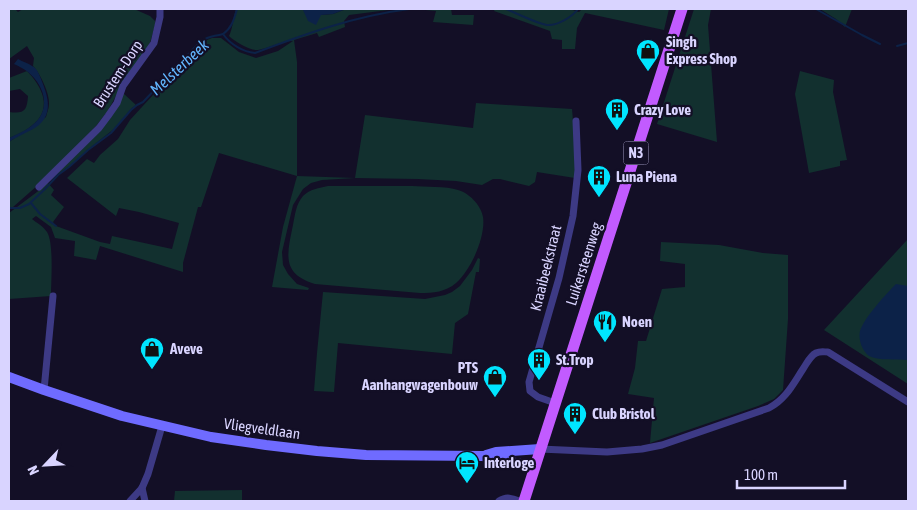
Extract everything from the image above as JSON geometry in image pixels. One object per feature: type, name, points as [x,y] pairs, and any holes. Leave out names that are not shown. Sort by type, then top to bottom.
[{"type":"main road","name":"Luikersteenweg","points":[[524,501],[682,9]]},
{"type":"main road","name":"Vliegveldlaan","points":[[11,380],[116,414],[211,437],[302,450],[366,454],[483,456],[535,467]]},
{"type":"main road","name":"Vliegveldlaan","points":[[483,456],[496,452],[540,449]]},
{"type":"street","name":"Brustem-Dorp","points":[[39,188],[108,116],[123,86],[154,43],[160,9]]},
{"type":"street","name":"Kraaibeekstraat","points":[[555,403],[538,398],[530,391],[529,382],[559,278],[573,216],[578,170],[576,121]]},
{"type":"street","points":[[44,390],[53,296]]},
{"type":"street","points":[[540,449],[607,452],[642,449],[662,445],[769,408],[779,403],[786,396],[808,361],[819,351],[828,352],[908,402]]},
{"type":"street","points":[[130,501],[142,488],[148,474],[162,426]]},
{"type":"street","points":[[142,488],[145,501]]},
{"type":"street","points":[[499,501],[504,497],[519,501]]},
{"type":"green space","points":[[9,9],[15,9],[18,12],[23,9],[134,9],[150,16],[155,21],[155,25],[150,43],[107,112],[96,126],[38,185],[13,207],[9,208],[9,142],[46,117],[49,100],[39,73],[33,66],[34,58],[27,46],[9,59]]},
{"type":"green space","points":[[236,9],[304,9],[321,15],[333,14],[346,9],[396,9],[349,15],[344,21],[345,27],[319,37],[317,33],[294,40],[297,62],[297,176],[219,153],[201,207],[198,207],[183,263],[183,272],[100,246],[96,260],[74,256],[75,241],[55,238],[51,227],[36,216],[32,219],[47,232],[51,245],[51,296],[9,299],[9,213],[48,183],[54,190],[51,195],[64,207],[53,222],[56,226],[110,244],[112,236],[172,249],[179,223],[119,208],[116,216],[67,178],[87,159],[94,163],[118,139],[130,120],[202,42],[212,38],[221,38],[239,52],[256,58],[278,51],[293,41],[258,50],[242,45],[229,36]]},
{"type":"green space","points":[[415,9],[451,9],[452,15],[474,15],[473,25],[433,22],[436,11]]},
{"type":"green space","points":[[495,9],[569,9],[579,12],[582,9],[669,9],[664,30],[585,13],[577,28],[575,49],[562,49],[562,40],[552,39],[550,31],[494,11]]},
{"type":"green space","points":[[694,9],[711,9],[708,25],[717,142],[657,124]]},
{"type":"green space","points":[[820,9],[852,9],[845,27]]},
{"type":"green space","points":[[27,71],[38,85],[44,99],[44,106],[42,113],[28,129],[9,138],[9,112],[21,112],[24,110],[27,105],[28,96],[20,89],[9,91],[9,78]]},
{"type":"green space","points":[[800,71],[834,80],[833,92],[847,160],[840,161],[840,166],[809,173],[795,94]]},
{"type":"green space","points":[[123,93],[136,105],[114,129],[48,183],[92,138]]},
{"type":"green space","points":[[476,103],[572,109],[576,155],[575,178],[537,172],[535,182],[529,186],[500,179],[493,179],[482,185],[456,181],[355,178],[365,115],[473,128]]},
{"type":"green space","points":[[297,176],[355,178],[322,180],[311,183],[303,189],[293,205],[282,252],[283,265],[297,284],[309,288],[308,290],[272,287],[283,227]]},
{"type":"green space","points":[[328,186],[435,187],[462,192],[477,204],[483,217],[480,243],[467,270],[456,283],[444,290],[420,293],[315,284],[304,280],[296,275],[292,269],[288,254],[296,210],[303,196],[315,189]]},
{"type":"green space","points":[[908,239],[908,384],[824,330]]},
{"type":"green space","points":[[661,242],[719,245],[763,253],[788,255],[788,319],[783,390],[774,399],[650,443],[654,398],[628,394],[635,368],[638,341],[646,341],[662,289],[685,287],[685,264],[660,261]]},
{"type":"green space","points":[[478,258],[480,259],[479,272],[476,272],[468,314],[455,323],[452,354],[338,343],[334,392],[314,391],[323,292],[425,299],[445,295],[460,286]]},
{"type":"green space","points":[[242,490],[242,501],[174,501],[175,491]]},
{"type":"water","points":[[304,9],[346,9],[333,14],[321,15],[316,25],[308,21]]},
{"type":"water","points":[[18,59],[38,71],[45,91],[48,109],[44,120],[39,125],[9,142],[9,138],[27,129],[37,121],[44,107],[44,100],[39,85],[28,72],[14,64]]},
{"type":"water","points":[[896,284],[908,286],[908,360],[873,358],[867,354],[861,345],[860,331],[871,313]]},
{"type":"waterway","points":[[223,34],[231,26],[237,9]]},
{"type":"waterway","name":"Melsterbeek","points":[[223,34],[237,47],[255,53],[350,21],[409,9]]},
{"type":"waterway","name":"Melsterbeek","points":[[506,9],[547,25],[564,20],[578,9]]},
{"type":"waterway","name":"Melsterbeek","points":[[816,9],[880,44]]},
{"type":"waterway","name":"Melsterbeek","points":[[9,208],[20,208],[29,204],[58,175],[111,133],[131,110],[143,102],[200,42],[209,37],[223,34]]},
{"type":"waterway","name":"Melsterbeek","points":[[897,46],[908,43]]},
{"type":"waterway","points":[[31,203],[40,214],[56,226]]},
{"type":"place","name":"Singh Express Shop","points":[[648,72]]},
{"type":"place","name":"Crazy Love","points":[[617,131]]},
{"type":"place","name":"Luna Piena","points":[[599,198]]},
{"type":"place","name":"Noen","points":[[605,343]]},
{"type":"place","name":"Aveve","points":[[152,370]]},
{"type":"place","name":"St.Trop","points":[[539,381]]},
{"type":"place","name":"PTS Aanhangwagenbouw","points":[[495,398]]},
{"type":"place","name":"Club Bristol","points":[[575,435]]},
{"type":"place","name":"Interloge","points":[[467,484]]}]
